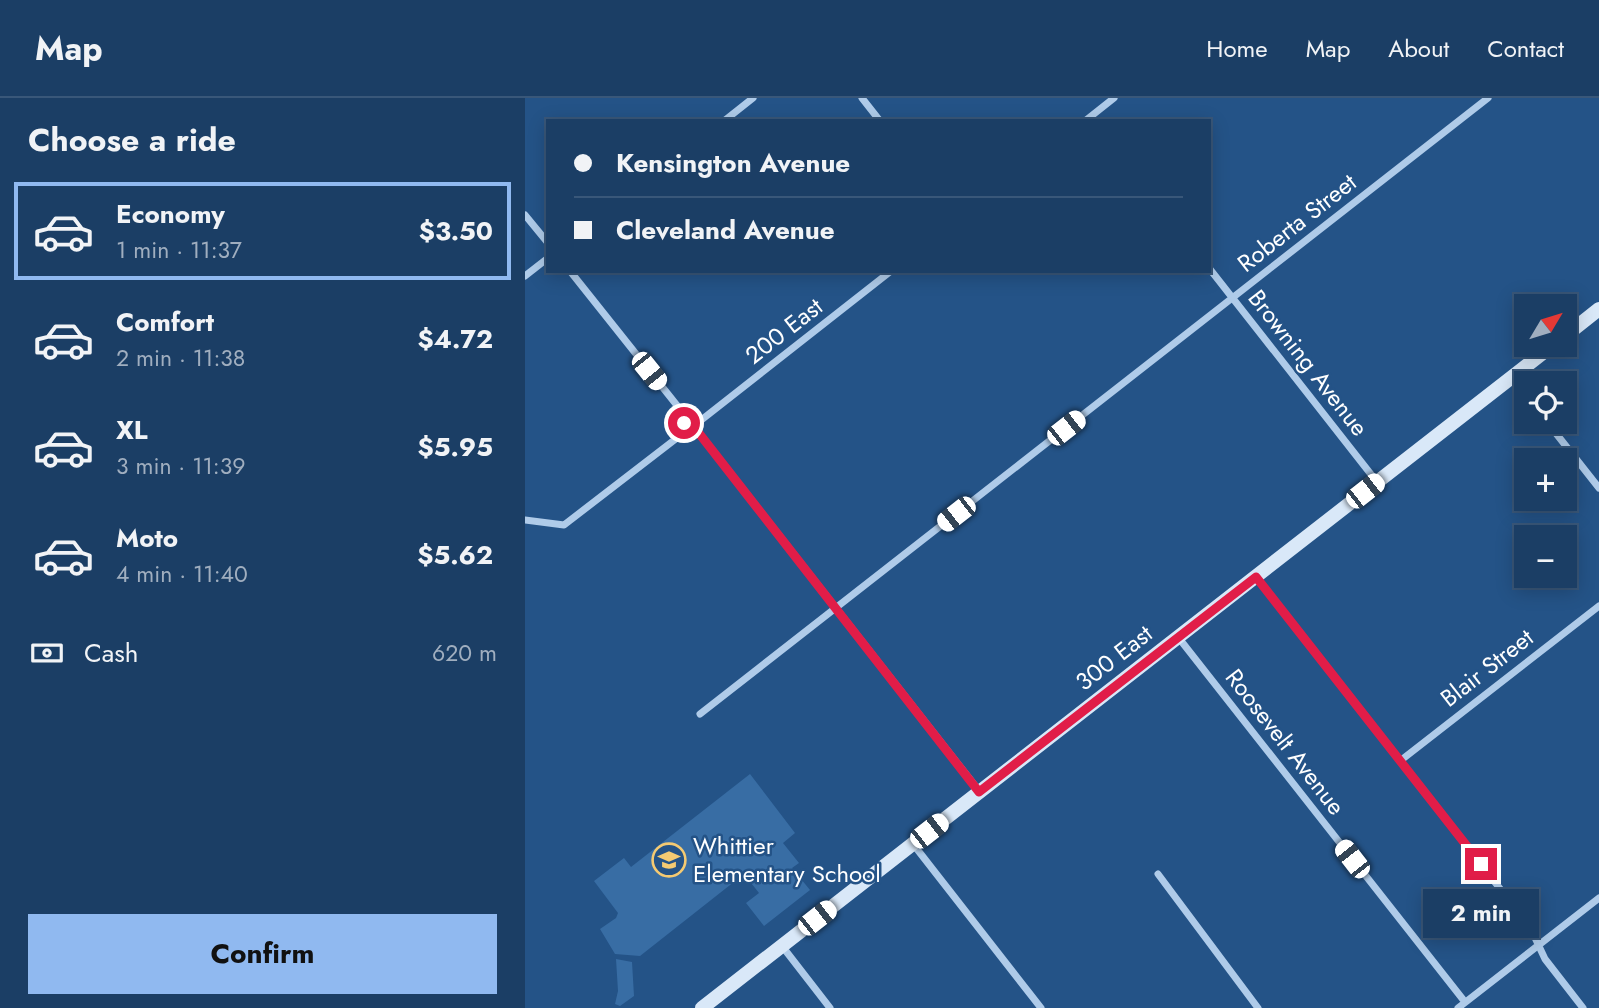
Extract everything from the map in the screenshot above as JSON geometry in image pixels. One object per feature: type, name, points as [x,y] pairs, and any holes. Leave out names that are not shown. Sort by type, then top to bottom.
[{"type":"street","points":[[727,119],[753,98]]},
{"type":"street","points":[[862,98],[878,119]]},
{"type":"street","points":[[1090,119],[1114,98]]},
{"type":"street","name":"Roberta Street","points":[[701,714],[1488,98]]},
{"type":"street","points":[[525,215],[546,241]]},
{"type":"street","points":[[525,276],[546,260]]},
{"type":"street","name":"Browning Avenue","points":[[1211,270],[1377,482]]},
{"type":"street","points":[[572,273],[687,418]]},
{"type":"street","name":"200 East","points":[[699,421],[888,273]]},
{"type":"street","points":[[1577,326],[1599,309]]},
{"type":"street","name":"300 East","points":[[702,1008],[1538,357]]},
{"type":"street","points":[[687,418],[695,417],[699,421],[698,432],[979,792]]},
{"type":"street","points":[[686,431],[684,423],[687,418]]},
{"type":"street","points":[[525,520],[564,525],[686,431],[698,432]]},
{"type":"street","points":[[1556,434],[1599,488]]},
{"type":"street","points":[[1256,577],[1530,927],[1545,959],[1583,1008]]},
{"type":"street","name":"Blair Street","points":[[1400,761],[1599,606]]},
{"type":"street","name":"Roosevelt Avenue","points":[[1178,637],[1465,1002]]},
{"type":"street","points":[[913,844],[1041,1008]]},
{"type":"street","points":[[1158,873],[1258,1008]]},
{"type":"street","points":[[1458,1008],[1599,898]]},
{"type":"street","points":[[782,946],[830,1008]]},
{"type":"shaded area","points":[[750,774],[795,833],[783,843],[799,863],[792,868],[810,890],[764,926],[746,903],[759,893],[744,874],[640,956],[615,954],[600,929],[616,918],[618,913],[594,881],[624,858],[631,867]]},
{"type":"shaded area","points":[[616,959],[632,962],[634,996],[620,1006],[615,1004],[618,991]]},
{"type":"place","name":"Whittier Elementary School","points":[[669,860]]},
{"type":"route","points":[[684,423],[688,433],[698,432],[979,792],[1256,577],[1481,864]]}]
